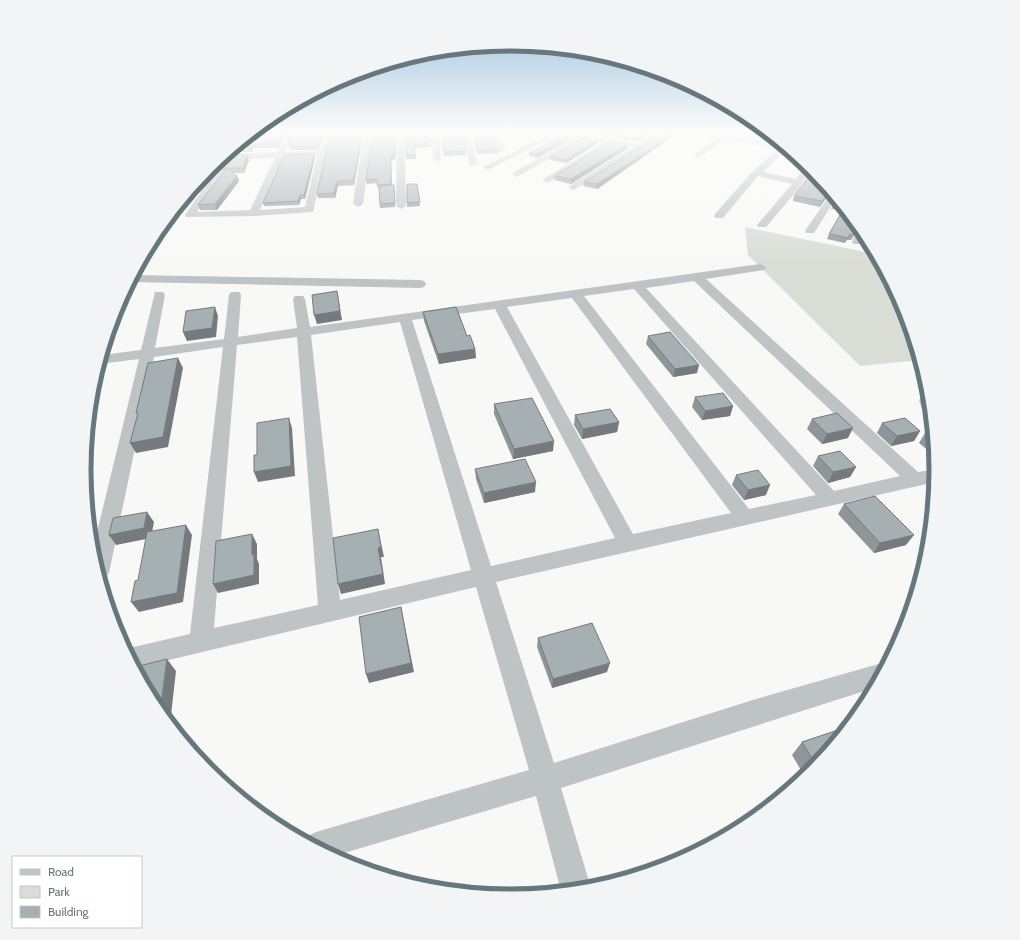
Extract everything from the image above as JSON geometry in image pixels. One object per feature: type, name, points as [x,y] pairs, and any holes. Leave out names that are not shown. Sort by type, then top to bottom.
[{"type":"street","points":[[216,177],[190,215],[310,210],[317,177]]},
{"type":"street","points":[[254,213],[259,198],[269,177]]},
{"type":"street","points":[[358,204],[362,177]]},
{"type":"street","points":[[401,177],[402,206]]},
{"type":"street","points":[[548,180],[553,177]]},
{"type":"street","points":[[574,187],[590,177]]},
{"type":"street","points":[[719,216],[753,177]]},
{"type":"street","points":[[774,177],[797,182]]},
{"type":"street","points":[[762,225],[792,191],[801,177]]},
{"type":"street","points":[[810,231],[830,200]]},
{"type":"street","points":[[857,242],[859,238]]},
{"type":"street","points":[[106,359],[760,268]]},
{"type":"street","points":[[697,277],[915,480]]},
{"type":"street","points":[[137,279],[420,284]]},
{"type":"street","points":[[637,285],[832,498]]},
{"type":"street","points":[[576,294],[745,518]]},
{"type":"street","points":[[101,560],[147,354],[158,295]]},
{"type":"street","points":[[201,641],[232,341],[235,295]]},
{"type":"street","points":[[299,299],[304,332],[330,611]]},
{"type":"street","points":[[499,305],[628,543]]},
{"type":"street","points":[[405,318],[546,779],[574,884]]},
{"type":"street","points":[[135,657],[628,543],[929,477]]},
{"type":"street","points":[[323,845],[546,779],[756,712],[875,676]]},
{"type":"green space","points":[[745,227],[868,253],[886,285],[897,310],[907,335],[915,361],[860,366],[748,255]]},
{"type":"building","points":[[220,177],[236,177],[215,204],[198,205]]},
{"type":"building","points":[[275,177],[308,177],[304,195],[300,195],[298,201],[263,203]]},
{"type":"building","points":[[321,177],[355,177],[354,180],[337,181],[334,193],[317,194]]},
{"type":"building","points":[[366,177],[391,177],[391,184],[377,185],[377,179],[366,180]]},
{"type":"building","points":[[560,177],[574,177],[571,179]]},
{"type":"building","points":[[592,177],[608,177],[597,184],[584,182]]},
{"type":"building","points":[[809,177],[826,195],[822,201],[794,196]]},
{"type":"building","points":[[407,184],[417,184],[420,202],[407,203]]},
{"type":"building","points":[[394,185],[395,203],[380,204],[379,186]]},
{"type":"building","points":[[841,214],[855,232],[853,235],[850,234],[848,238],[829,234]]},
{"type":"building","points":[[337,291],[340,311],[314,315],[312,295]]},
{"type":"building","points":[[215,307],[212,328],[183,332],[186,311]]},
{"type":"building","points":[[456,307],[467,336],[470,335],[475,349],[438,354],[423,312]]},
{"type":"building","points":[[670,332],[699,365],[675,369],[648,336]]},
{"type":"building","points":[[178,358],[163,437],[130,443],[138,413],[136,413],[148,363]]},
{"type":"building","points":[[723,393],[733,406],[705,411],[695,397]]},
{"type":"building","points":[[532,398],[554,441],[514,449],[494,404]]},
{"type":"building","points":[[610,409],[619,422],[583,429],[575,415]]},
{"type":"building","points":[[837,413],[853,428],[827,434],[812,419]]},
{"type":"building","points":[[289,418],[291,466],[254,472],[254,455],[257,455],[257,423]]},
{"type":"building","points":[[905,418],[920,431],[897,436],[882,423]]},
{"type":"building","points":[[840,451],[856,467],[833,472],[818,456]]},
{"type":"building","points":[[525,459],[536,482],[484,493],[475,469]]},
{"type":"building","points":[[758,470],[770,485],[748,490],[736,475]]},
{"type":"building","points":[[875,496],[914,535],[880,543],[844,504]]},
{"type":"building","points":[[147,512],[144,528],[109,535],[113,518]]},
{"type":"building","points":[[186,525],[177,593],[131,602],[135,581],[138,580],[147,532]]},
{"type":"building","points":[[378,529],[381,547],[378,548],[383,574],[338,584],[333,538]]},
{"type":"building","points":[[252,534],[254,575],[213,584],[216,541]]},
{"type":"building","points":[[401,607],[411,663],[366,674],[359,617]]},
{"type":"building","points":[[592,623],[610,663],[553,679],[538,638]]},
{"type":"building","points":[[167,659],[161,702],[147,679],[140,666]]},
{"type":"building","points":[[838,730],[812,759],[802,742]]}]
